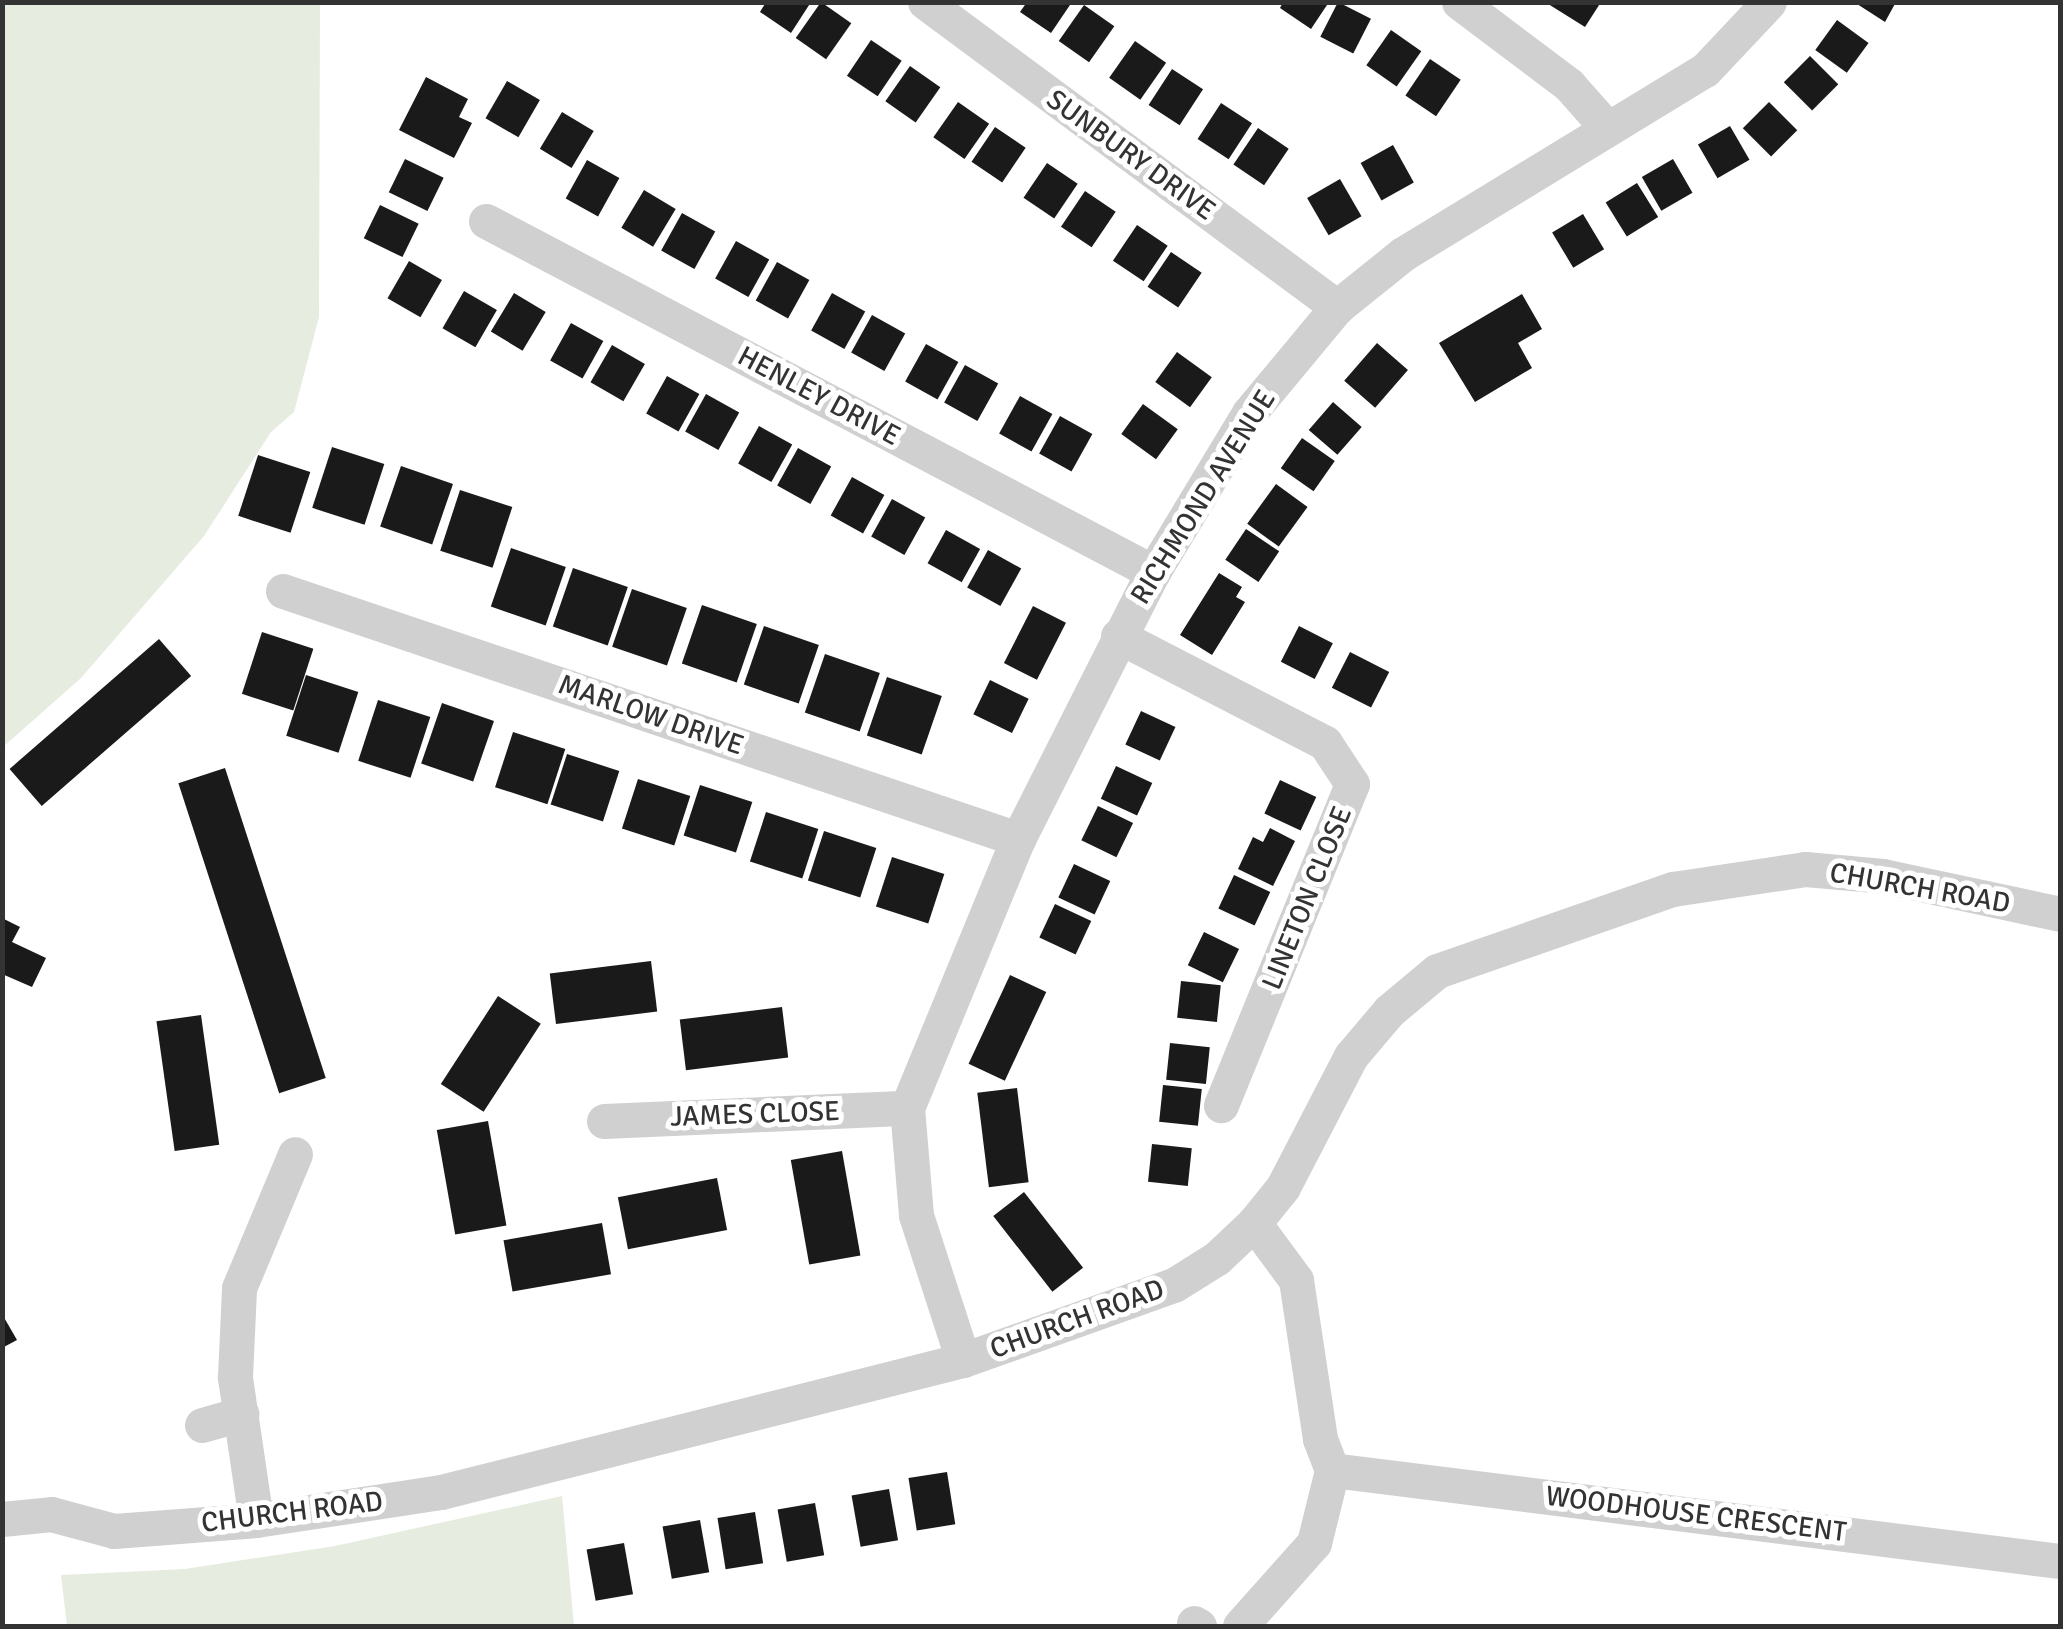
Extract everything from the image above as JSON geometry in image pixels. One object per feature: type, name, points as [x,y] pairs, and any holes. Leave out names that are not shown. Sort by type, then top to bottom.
[{"type":"street","name":"SUNBURY DRIVE","points":[[924,2],[1337,306]]},
{"type":"street","points":[[1459,2],[1570,85],[1607,128]]},
{"type":"street","name":"RICHMOND AVENUE","points":[[907,1108],[963,964],[1018,839],[1118,636],[1249,413],[1337,306],[1402,254],[1705,70],[1769,2]]},
{"type":"street","name":"HENLEY DRIVE","points":[[486,221],[1153,572]]},
{"type":"street","name":"MARLOW DRIVE","points":[[283,591],[1018,839]]},
{"type":"street","name":"LINETON CLOSE","points":[[1118,636],[1325,744],[1352,784],[1221,1105]]},
{"type":"street","name":"CHURCH ROAD","points":[[2,1519],[51,1514],[114,1531],[256,1520],[442,1492],[963,1360],[1174,1285],[1217,1258],[1254,1223],[1282,1186],[1351,1056],[1389,1010],[1437,971],[1673,888],[1805,869],[1883,876],[2060,914]]},
{"type":"street","points":[[907,1108],[916,1215],[963,1360]]},
{"type":"street","name":"JAMES CLOSE","points":[[604,1121],[907,1108]]},
{"type":"street","points":[[256,1520],[235,1377],[239,1288],[295,1154]]},
{"type":"street","points":[[1240,1626],[1314,1543],[1332,1470],[1320,1439],[1296,1280],[1254,1223]]},
{"type":"street","points":[[202,1425],[240,1414]]},
{"type":"street","name":"WOODHOUSE CRESCENT","points":[[1332,1470],[2060,1561]]},
{"type":"shaded area","points":[[3,2],[320,3],[319,317],[294,412],[271,432],[204,536],[81,678],[3,747]]},
{"type":"shaded area","points":[[562,1496],[574,1626],[67,1626],[61,1575],[185,1569],[335,1546]]},
{"type":"building","points":[[766,2],[811,2],[791,33],[760,12]]},
{"type":"building","points":[[821,2],[851,23],[826,59],[796,38]]},
{"type":"building","points":[[1027,2],[1072,2],[1051,33],[1020,12]]},
{"type":"building","points":[[1283,2],[1329,2],[1311,29],[1280,8]]},
{"type":"building","points":[[1338,2],[1371,19],[1353,54],[1320,37]]},
{"type":"building","points":[[1545,2],[1601,2],[1585,27]]},
{"type":"building","points":[[1854,2],[1896,2],[1885,22]]},
{"type":"building","points":[[1084,5],[1114,26],[1089,62],[1059,41]]},
{"type":"building","points":[[1837,20],[1869,43],[1847,73],[1815,50]]},
{"type":"building","points":[[1391,30],[1421,51],[1397,86],[1366,65]]},
{"type":"building","points":[[871,40],[902,61],[878,96],[847,76]]},
{"type":"building","points":[[1135,41],[1166,63],[1140,100],[1109,78]]},
{"type":"building","points":[[1810,56],[1838,84],[1812,110],[1784,82]]},
{"type":"building","points":[[1430,59],[1461,80],[1436,116],[1405,95]]},
{"type":"building","points":[[910,66],[940,87],[916,122],[885,101]]},
{"type":"building","points":[[1172,69],[1203,89],[1180,125],[1149,105]]},
{"type":"building","points":[[426,77],[468,99],[459,117],[472,123],[454,158],[399,130]]},
{"type":"building","points":[[507,81],[540,100],[518,137],[486,118]]},
{"type":"building","points":[[958,102],[989,124],[964,159],[933,137]]},
{"type":"building","points":[[1769,102],[1797,130],[1771,156],[1743,128]]},
{"type":"building","points":[[1221,103],[1252,123],[1229,159],[1198,139]]},
{"type":"building","points":[[562,112],[594,131],[572,168],[540,149]]},
{"type":"building","points":[[1730,126],[1750,160],[1717,178],[1698,144]]},
{"type":"building","points":[[995,127],[1026,148],[1002,183],[972,162]]},
{"type":"building","points":[[1258,128],[1289,149],[1264,185],[1233,164]]},
{"type":"building","points":[[1393,145],[1414,183],[1381,201],[1361,163]]},
{"type":"building","points":[[405,159],[444,178],[427,211],[389,192]]},
{"type":"building","points":[[1673,159],[1692,193],[1661,211],[1642,177]]},
{"type":"building","points":[[587,160],[619,178],[598,216],[566,198]]},
{"type":"building","points":[[1047,163],[1078,184],[1054,219],[1024,198]]},
{"type":"building","points":[[1340,179],[1362,216],[1329,235],[1307,198]]},
{"type":"building","points":[[1637,183],[1658,217],[1627,237],[1606,203]]},
{"type":"building","points":[[644,190],[676,209],[653,247],[621,228]]},
{"type":"building","points":[[1085,191],[1116,212],[1092,247],[1061,227]]},
{"type":"building","points":[[380,205],[419,224],[402,257],[364,238]]},
{"type":"building","points":[[682,213],[715,231],[694,269],[661,251]]},
{"type":"building","points":[[1583,214],[1604,249],[1573,268],[1552,233]]},
{"type":"building","points":[[1137,225],[1168,246],[1144,281],[1113,261]]},
{"type":"building","points":[[736,241],[769,259],[748,297],[715,279]]},
{"type":"building","points":[[1171,252],[1202,273],[1178,308],[1148,287]]},
{"type":"building","points":[[409,261],[442,280],[420,317],[388,298]]},
{"type":"building","points":[[777,262],[809,280],[788,318],[756,300]]},
{"type":"building","points":[[464,291],[497,310],[475,347],[442,328]]},
{"type":"building","points":[[514,293],[546,312],[523,351],[491,332]]},
{"type":"building","points":[[832,293],[865,311],[844,349],[811,331]]},
{"type":"building","points":[[1522,294],[1542,329],[1518,343],[1532,368],[1475,402],[1439,343]]},
{"type":"building","points":[[872,315],[905,333],[884,371],[851,353]]},
{"type":"building","points":[[571,323],[603,341],[583,379],[550,361]]},
{"type":"building","points":[[1377,343],[1408,370],[1375,408],[1344,381]]},
{"type":"building","points":[[926,344],[958,362],[938,400],[905,382]]},
{"type":"building","points":[[612,345],[645,364],[623,401],[590,382]]},
{"type":"building","points":[[1177,352],[1212,377],[1190,407],[1155,382]]},
{"type":"building","points":[[965,365],[998,383],[977,421],[944,403]]},
{"type":"building","points":[[667,376],[699,394],[679,432],[646,414]]},
{"type":"building","points":[[706,394],[739,412],[718,450],[685,432]]},
{"type":"building","points":[[1020,396],[1052,414],[1032,452],[999,434]]},
{"type":"building","points":[[1333,402],[1362,427],[1337,455],[1309,430]]},
{"type":"building","points":[[1143,404],[1178,429],[1156,459],[1121,434]]},
{"type":"building","points":[[1060,416],[1092,434],[1072,472],[1039,454]]},
{"type":"building","points":[[759,426],[792,444],[771,482],[738,464]]},
{"type":"building","points":[[1302,438],[1335,461],[1314,491],[1281,468]]},
{"type":"building","points":[[332,447],[384,464],[365,525],[312,508]]},
{"type":"building","points":[[798,448],[831,466],[810,504],[777,486]]},
{"type":"building","points":[[258,455],[310,472],[291,533],[238,516]]},
{"type":"building","points":[[401,466],[453,484],[432,544],[380,527]]},
{"type":"building","points":[[852,477],[884,495],[863,533],[831,515]]},
{"type":"building","points":[[1276,484],[1308,507],[1279,547],[1247,524]]},
{"type":"building","points":[[460,490],[512,507],[493,568],[440,551]]},
{"type":"building","points":[[892,499],[925,517],[904,555],[871,537]]},
{"type":"building","points":[[1246,529],[1279,551],[1258,582],[1225,560]]},
{"type":"building","points":[[946,530],[980,549],[962,582],[928,563]]},
{"type":"building","points":[[511,548],[566,567],[546,626],[491,607]]},
{"type":"building","points":[[988,550],[1021,568],[1000,606],[967,588]]},
{"type":"building","points":[[573,568],[628,587],[608,646],[553,627]]},
{"type":"building","points":[[1219,573],[1242,587],[1236,597],[1245,602],[1212,655],[1180,635]]},
{"type":"building","points":[[632,589],[687,608],[667,666],[612,647]]},
{"type":"building","points":[[702,605],[757,624],[737,683],[682,664]]},
{"type":"building","points":[[1033,606],[1066,623],[1037,680],[1004,663]]},
{"type":"building","points":[[764,626],[819,645],[799,704],[744,685]]},
{"type":"building","points":[[1299,626],[1333,643],[1315,679],[1281,662]]},
{"type":"building","points":[[262,632],[313,649],[293,711],[242,694]]},
{"type":"building","points":[[159,639],[191,676],[42,806],[10,769]]},
{"type":"building","points":[[1350,652],[1389,672],[1371,708],[1332,688]]},
{"type":"building","points":[[825,654],[880,673],[860,732],[805,713]]},
{"type":"building","points":[[306,675],[358,692],[339,753],[286,736]]},
{"type":"building","points":[[887,677],[942,696],[922,755],[867,736]]},
{"type":"building","points":[[990,680],[1029,699],[1012,733],[973,714]]},
{"type":"building","points":[[378,700],[430,717],[411,778],[358,761]]},
{"type":"building","points":[[442,703],[494,721],[473,781],[421,764]]},
{"type":"building","points":[[1141,711],[1175,727],[1160,761],[1125,745]]},
{"type":"building","points":[[513,732],[565,749],[547,804],[495,787]]},
{"type":"building","points":[[567,754],[619,771],[603,821],[551,804]]},
{"type":"building","points":[[1116,766],[1152,783],[1137,816],[1101,799]]},
{"type":"building","points":[[225,768],[326,1078],[279,1093],[178,783]]},
{"type":"building","points":[[638,779],[690,796],[674,845],[622,828]]},
{"type":"building","points":[[1280,780],[1316,797],[1301,830],[1264,814]]},
{"type":"building","points":[[700,785],[752,802],[736,852],[684,835]]},
{"type":"building","points":[[1098,806],[1133,823],[1116,857],[1081,840]]},
{"type":"building","points":[[766,812],[818,829],[802,878],[750,861]]},
{"type":"building","points":[[1270,828],[1295,841],[1273,886],[1238,869],[1253,837],[1263,842]]},
{"type":"building","points":[[824,831],[876,848],[860,897],[808,880]]},
{"type":"building","points":[[892,857],[944,874],[928,923],[876,906]]},
{"type":"building","points":[[1074,864],[1110,881],[1095,914],[1058,898]]},
{"type":"building","points":[[1234,875],[1270,892],[1255,925],[1218,909]]},
{"type":"building","points":[[1055,904],[1091,921],[1076,954],[1039,938]]},
{"type":"building","points":[[2,918],[20,927],[12,942],[46,958],[32,987],[2,974]]},
{"type":"building","points":[[1204,932],[1239,949],[1223,982],[1188,965]]},
{"type":"building","points":[[651,961],[657,1012],[556,1024],[550,973]]},
{"type":"building","points":[[1010,975],[1046,992],[1005,1081],[969,1064]]},
{"type":"building","points":[[1181,981],[1221,985],[1217,1022],[1177,1018]]},
{"type":"building","points":[[498,996],[541,1024],[484,1112],[441,1084]]},
{"type":"building","points":[[782,1007],[788,1058],[686,1070],[680,1020]]},
{"type":"building","points":[[201,1015],[219,1145],[175,1151],[156,1021]]},
{"type":"building","points":[[1170,1043],[1210,1047],[1206,1084],[1166,1080]]},
{"type":"building","points":[[1163,1085],[1202,1089],[1198,1126],[1159,1122]]},
{"type":"building","points":[[1017,1088],[1029,1182],[989,1187],[977,1093]]},
{"type":"building","points":[[488,1121],[506,1225],[455,1234],[437,1130]]},
{"type":"building","points":[[1152,1144],[1192,1148],[1188,1186],[1148,1182]]},
{"type":"building","points":[[842,1151],[860,1255],[809,1264],[791,1160]]},
{"type":"building","points":[[717,1178],[727,1230],[628,1249],[618,1197]]},
{"type":"building","points":[[1024,1192],[1083,1268],[1052,1292],[993,1216]]},
{"type":"building","points":[[602,1223],[611,1274],[513,1292],[504,1240]]},
{"type":"building","points":[[2,1314],[17,1340],[2,1348]]},
{"type":"building","points":[[947,1472],[955,1524],[917,1530],[908,1478]]},
{"type":"building","points":[[889,1489],[898,1540],[861,1547],[852,1496]]},
{"type":"building","points":[[815,1503],[824,1555],[787,1562],[778,1510]]},
{"type":"building","points":[[755,1512],[763,1563],[726,1569],[717,1518]]},
{"type":"building","points":[[700,1520],[709,1572],[672,1579],[663,1527]]},
{"type":"building","points":[[624,1543],[633,1594],[596,1601],[587,1550]]}]
